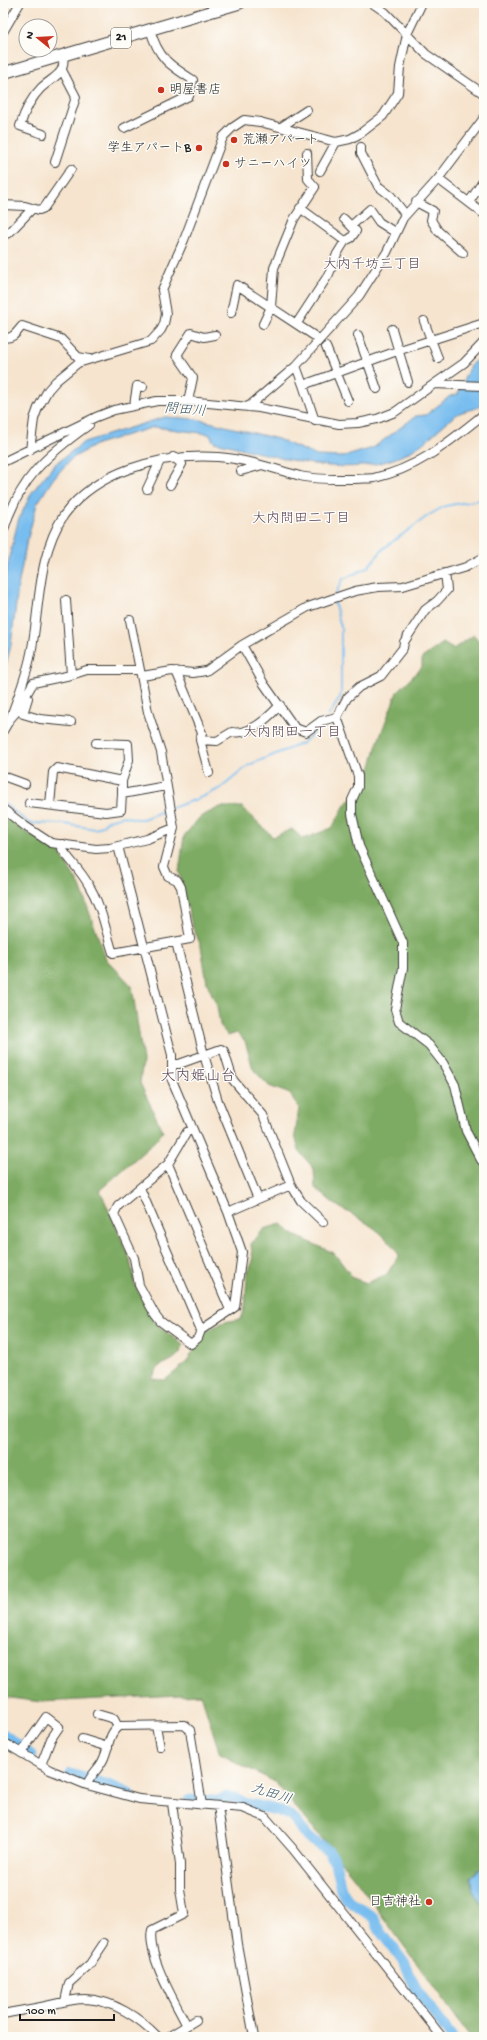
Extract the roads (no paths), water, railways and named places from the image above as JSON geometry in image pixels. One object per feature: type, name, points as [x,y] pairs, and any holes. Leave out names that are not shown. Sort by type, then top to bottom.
[{"type":"main road","name":"21","points":[[3,73],[240,3]]},
{"type":"street","points":[[3,32],[20,3]]},
{"type":"street","points":[[372,3],[386,12],[426,54],[484,94]]},
{"type":"street","points":[[30,450],[34,419],[48,390],[78,363],[151,341],[161,330],[166,314],[162,290],[184,240],[223,137],[244,120],[281,127],[336,142],[350,139],[361,133],[383,116],[392,105],[398,93],[400,67],[407,34],[422,3]]},
{"type":"street","points":[[124,128],[189,96],[192,80],[165,62],[152,38],[150,29]]},
{"type":"street","points":[[43,134],[20,126],[25,112],[41,89],[62,70],[65,65],[64,55]]},
{"type":"street","points":[[55,162],[76,97],[62,70]]},
{"type":"street","points":[[281,127],[307,110]]},
{"type":"street","points":[[248,407],[296,366],[359,296],[387,252],[406,214],[438,179],[484,118]]},
{"type":"street","points":[[320,171],[336,142]]},
{"type":"street","points":[[362,147],[361,153],[378,186],[391,196],[406,214]]},
{"type":"street","points":[[263,324],[271,307],[274,268],[300,208],[315,187],[308,179],[307,153]]},
{"type":"street","points":[[3,205],[25,206],[40,210],[44,208],[71,169]]},
{"type":"street","points":[[438,179],[484,214]]},
{"type":"street","points":[[469,202],[484,180]]},
{"type":"street","points":[[416,202],[433,211],[431,220],[438,231],[463,253]]},
{"type":"street","points":[[3,235],[9,233],[33,208]]},
{"type":"street","points":[[300,208],[345,241]]},
{"type":"street","points":[[351,226],[370,209],[379,222],[396,233]]},
{"type":"street","points":[[297,323],[330,274],[336,254],[345,241],[351,238],[356,231],[344,219]]},
{"type":"street","points":[[231,313],[237,285],[297,323],[319,339]]},
{"type":"street","points":[[424,321],[438,358]]},
{"type":"street","points":[[303,385],[431,339],[484,323]]},
{"type":"street","points":[[3,338],[10,338],[15,335],[22,326],[62,339],[78,357],[89,360]]},
{"type":"street","points":[[392,329],[400,350],[408,382]]},
{"type":"street","points":[[188,401],[192,378],[177,356],[190,333],[204,337],[215,335]]},
{"type":"street","points":[[358,335],[377,389]]},
{"type":"street","points":[[3,462],[96,417],[134,405],[157,401],[188,401],[248,407],[315,421],[339,424],[358,423],[377,419],[408,404],[437,384],[464,363],[484,342]]},
{"type":"street","points":[[326,347],[348,401]]},
{"type":"street","points":[[296,366],[315,421]]},
{"type":"street","points":[[437,384],[484,386]]},
{"type":"street","points":[[134,405],[137,386],[143,387]]},
{"type":"street","points":[[3,731],[10,719],[26,676],[32,648],[38,596],[48,548],[64,516],[84,493],[118,473],[140,465],[173,458],[219,457],[262,465],[302,476],[340,479],[374,478],[418,462],[447,445],[484,414]]},
{"type":"street","points":[[3,532],[16,498],[35,471],[59,445],[88,426],[96,417]]},
{"type":"street","points":[[170,485],[182,464],[173,458]]},
{"type":"street","points":[[147,489],[160,461]]},
{"type":"street","points":[[241,471],[262,465]]},
{"type":"street","points":[[10,719],[17,711],[27,690],[33,683],[88,670],[141,673],[176,671],[193,673],[206,671],[242,645],[308,607],[334,597],[378,587],[403,586],[466,568],[484,557]]},
{"type":"street","points":[[445,574],[447,590],[437,602],[425,610],[404,642],[403,648],[381,676],[359,687],[347,698],[338,717],[358,776],[358,786],[352,800],[352,814],[359,846],[403,943],[403,968],[395,1009],[399,1022],[430,1045],[455,1085],[466,1131],[484,1163]]},
{"type":"street","points":[[66,600],[71,675]]},
{"type":"street","points":[[63,844],[62,849],[81,872],[95,896],[105,921],[113,953],[190,939],[181,887],[177,880],[168,876],[164,867],[174,828],[161,752],[142,688],[141,673],[130,620]]},
{"type":"street","points":[[242,645],[264,684],[295,728],[299,731],[306,732],[324,720],[338,717]]},
{"type":"street","points":[[176,671],[202,733],[200,740],[209,773]]},
{"type":"street","points":[[27,690],[29,694],[23,714],[40,718],[72,722]]},
{"type":"street","points":[[200,740],[217,741],[232,732],[239,733],[262,722],[280,705]]},
{"type":"street","points":[[29,804],[106,812],[121,810],[122,781],[129,760],[128,744],[96,743]]},
{"type":"street","points":[[50,805],[53,772],[57,768],[122,781]]},
{"type":"street","points":[[3,776],[25,784]]},
{"type":"street","points":[[122,794],[166,786]]},
{"type":"street","points":[[3,809],[51,843],[96,849],[118,846],[148,839],[174,828]]},
{"type":"street","points":[[118,846],[172,1056],[172,1080],[228,1212],[242,1252],[236,1307],[201,1330],[198,1338],[191,1344],[160,1321],[154,1313],[140,1285],[134,1258],[114,1214],[118,1206],[168,1164],[187,1132],[192,1130]]},
{"type":"street","points":[[176,942],[204,1055],[218,1101],[258,1199]]},
{"type":"street","points":[[172,1064],[179,1064],[221,1049],[224,1051],[233,1080],[263,1115],[291,1185],[301,1201],[323,1222]]},
{"type":"street","points":[[168,1164],[230,1310]]},
{"type":"street","points":[[228,1212],[291,1185]]},
{"type":"street","points":[[140,1188],[201,1330]]},
{"type":"street","points":[[97,1714],[114,1719],[118,1727]]},
{"type":"street","points":[[22,1751],[46,1717],[59,1727],[51,1739],[42,1763]]},
{"type":"street","points":[[88,1782],[103,1762],[114,1730],[118,1727],[184,1725],[190,1730],[201,1802]]},
{"type":"street","points":[[156,1726],[160,1747]]},
{"type":"street","points":[[82,1739],[108,1747]]},
{"type":"street","points":[[3,1742],[42,1763],[88,1782],[139,1799],[172,1803],[201,1802],[249,1810],[265,1817],[273,1824],[442,2037]]},
{"type":"street","points":[[172,1803],[180,1864],[180,1889],[184,1914],[152,1930],[150,1937],[160,1974],[186,2024]]},
{"type":"street","points":[[218,1806],[238,1944],[254,2037]]},
{"type":"street","points":[[65,2001],[69,1983],[90,1964],[104,1943]]},
{"type":"street","points":[[3,2014],[44,2007],[65,2001],[86,1999],[113,2005],[147,2025],[158,2037]]},
{"type":"street","points":[[168,2037],[186,2024],[196,2020]]},
{"type":"water","points":[[484,354],[484,403],[481,406],[456,415],[417,447],[388,461],[363,466],[338,467],[313,464],[288,460],[214,442],[209,434],[154,427],[97,444],[71,459],[53,479],[37,504],[26,545],[18,587],[11,645],[3,677],[3,585],[18,521],[32,492],[54,465],[84,442],[165,417],[197,419],[278,439],[317,456],[343,457],[373,448],[416,416],[426,415],[450,396],[458,394],[470,365]]},
{"type":"water","points":[[480,1869],[484,1872],[484,1907],[474,1893],[471,1882],[471,1877]]},
{"type":"waterway","points":[[335,595],[343,579],[367,568],[384,548],[429,515],[445,506],[484,499]]},
{"type":"waterway","points":[[328,716],[340,698],[341,692],[341,627],[334,601]]},
{"type":"waterway","points":[[172,808],[221,788],[249,765],[303,743],[319,727]]},
{"type":"waterway","points":[[3,803],[29,823],[65,824],[95,829],[112,819],[123,816],[143,819],[168,809]]},
{"type":"waterway","name":"九田川","points":[[3,1734],[31,1755]]},
{"type":"waterway","name":"九田川","points":[[70,1774],[109,1785],[129,1794]]},
{"type":"waterway","name":"九田川","points":[[190,1800],[218,1801],[227,1797],[236,1798],[244,1803],[277,1810],[291,1816],[309,1838],[329,1852],[335,1862],[341,1890],[348,1900],[374,1918],[381,1932],[405,1964],[416,1989],[452,2037]]},
{"type":"place","name":"明屋書店","points":[[161,90]]},
{"type":"place","name":"荒瀬アパート","points":[[234,140]]},
{"type":"place","name":"学生アパートB","points":[[199,148]]},
{"type":"place","name":"サニーハイツ","points":[[226,164]]},
{"type":"place","name":"日吉神社","points":[[429,1902]]},
{"type":"district","name":"大内千坊三丁目","points":[[372,265]]},
{"type":"district","name":"大内問田二丁目","points":[[301,519]]},
{"type":"district","name":"大内問田一丁目","points":[[292,733]]},
{"type":"district","name":"大内姫山台","points":[[198,1077]]},
{"type":"water label","name":"問田川","points":[[185,411]]}]
